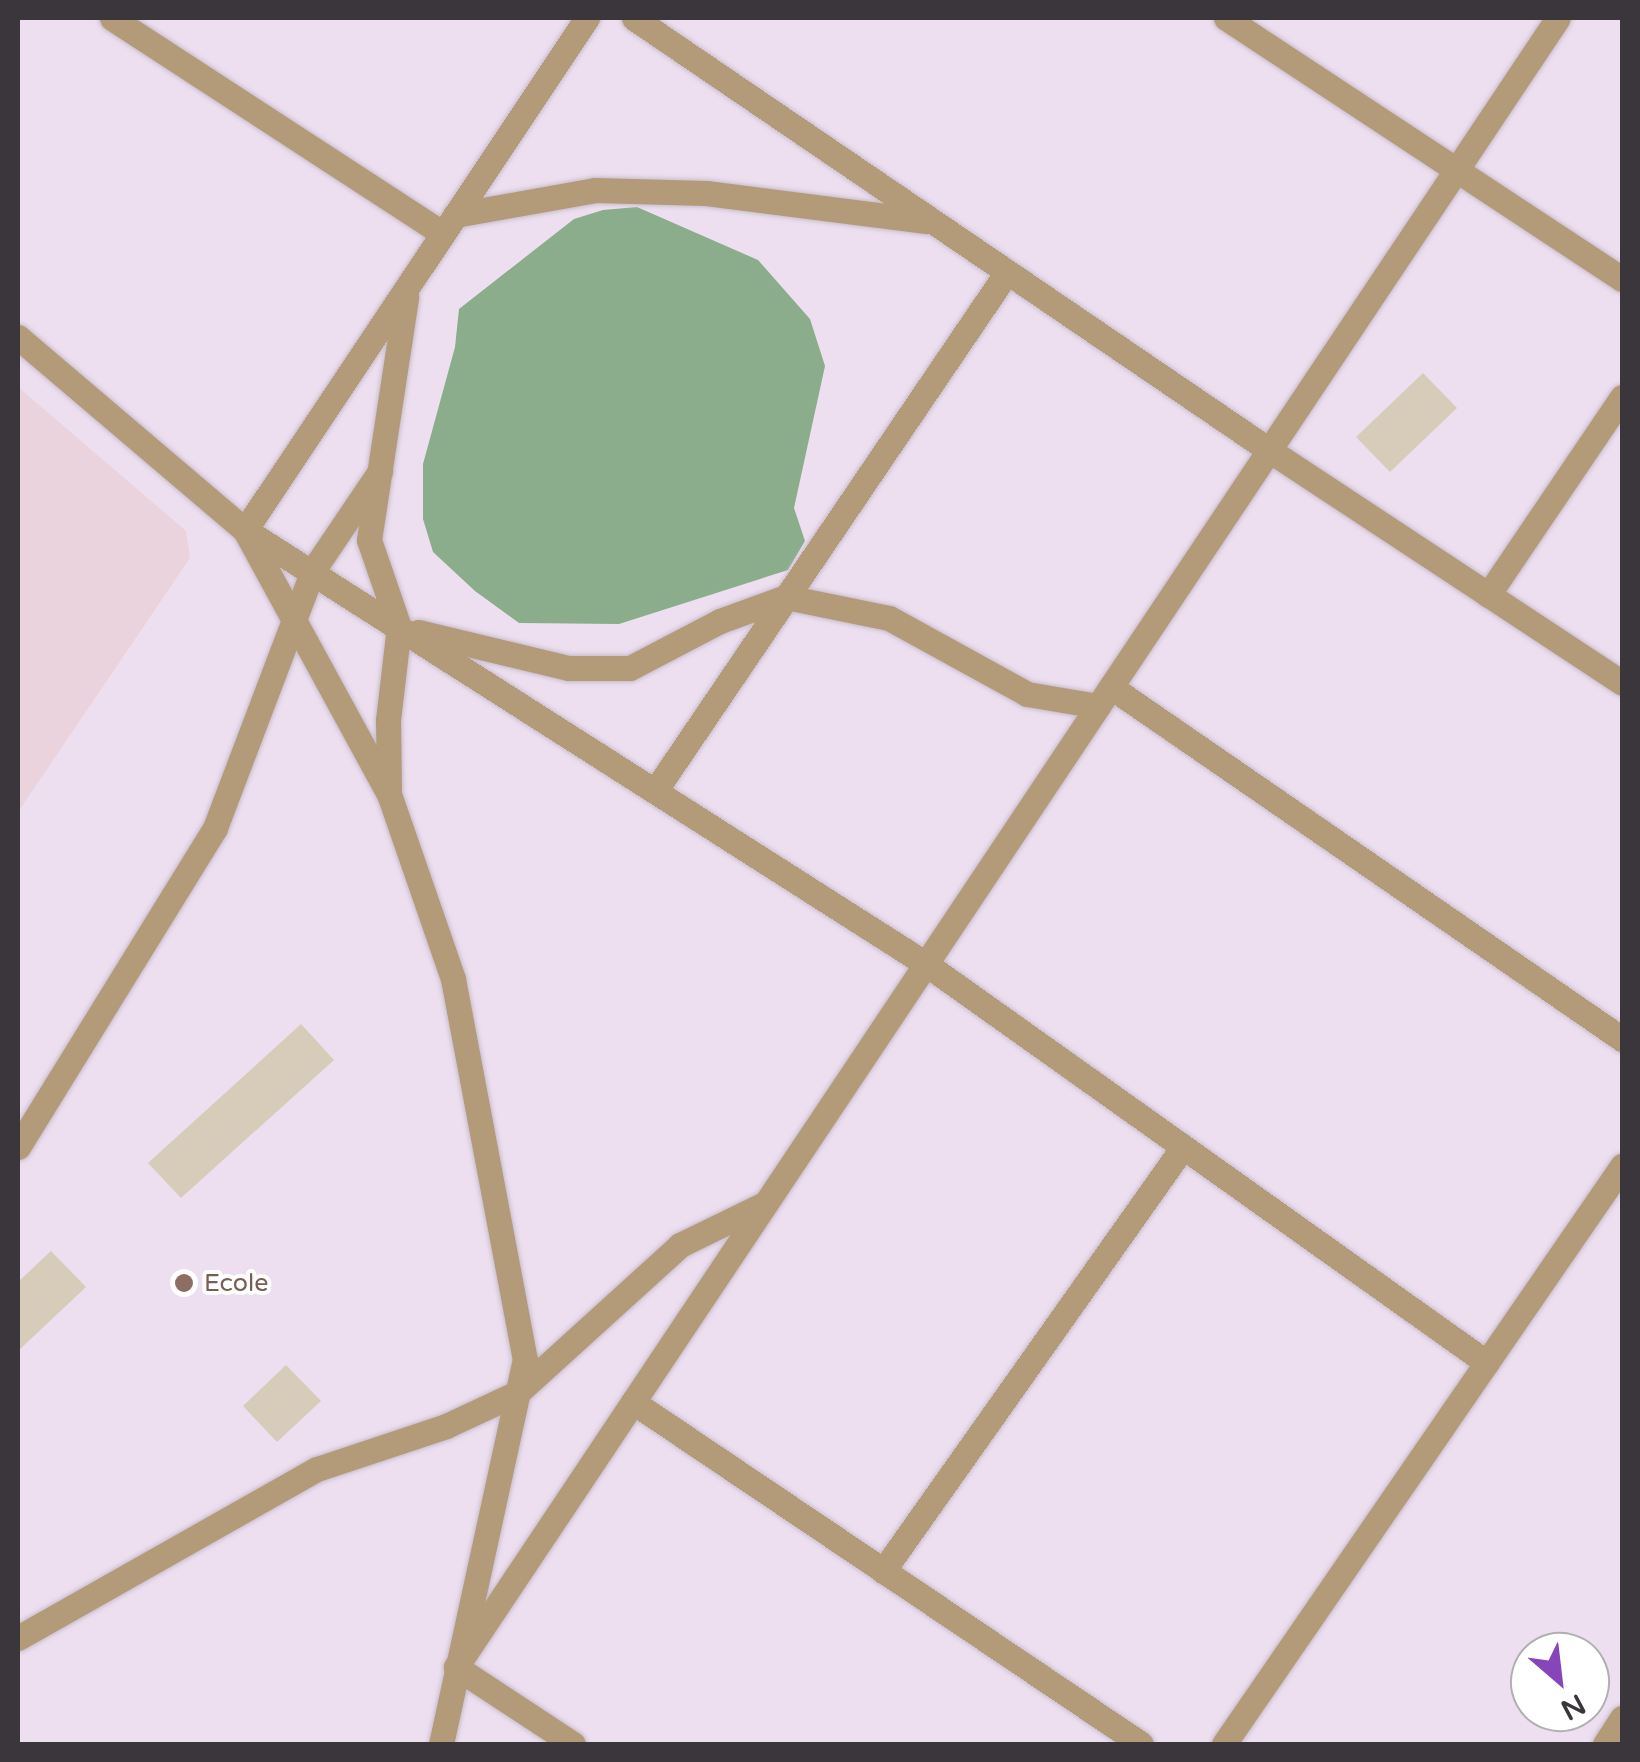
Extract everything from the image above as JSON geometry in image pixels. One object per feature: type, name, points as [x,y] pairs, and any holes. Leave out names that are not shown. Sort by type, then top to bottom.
[{"type":"street","points":[[112,18],[449,225],[595,190],[706,193],[934,222]]},
{"type":"street","points":[[245,530],[587,18]]},
{"type":"street","points":[[634,18],[1269,450],[1622,684]]},
{"type":"street","points":[[1226,18],[1458,167],[1622,279]]},
{"type":"street","points":[[456,1666],[1558,18]]},
{"type":"street","points":[[654,791],[1006,272]]},
{"type":"street","points":[[390,794],[388,720],[398,628],[370,540],[407,287]]},
{"type":"street","points":[[18,337],[245,530],[926,964],[1487,1363]]},
{"type":"street","points":[[1488,595],[1622,398]]},
{"type":"street","points":[[18,1147],[215,828],[312,572],[380,471]]},
{"type":"street","points":[[245,530],[390,794],[453,979],[525,1358],[441,1744]]},
{"type":"street","points":[[398,628],[568,668],[630,668],[720,622],[786,597],[889,618],[1028,694],[1104,696],[1622,1039]]},
{"type":"street","points":[[883,1571],[1183,1147]]},
{"type":"street","points":[[1224,1744],[1622,1166]]},
{"type":"street","points":[[18,1638],[316,1469],[446,1426],[518,1393],[680,1245],[766,1204]]},
{"type":"street","points":[[632,1402],[1140,1744]]},
{"type":"street","points":[[456,1666],[573,1744]]},
{"type":"street","points":[[1605,1744],[1622,1718]]},
{"type":"shaded area","points":[[18,387],[186,531],[190,558],[18,812]]},
{"type":"green space","points":[[637,207],[758,260],[810,319],[825,366],[794,508],[805,541],[788,570],[619,624],[519,623],[475,591],[433,552],[423,519],[423,464],[455,347],[459,309],[574,219],[603,210]]},
{"type":"building","points":[[1423,373],[1457,408],[1390,472],[1356,437]]},
{"type":"building","points":[[301,1024],[334,1060],[181,1198],[148,1163]]},
{"type":"building","points":[[51,1251],[86,1287],[18,1351],[18,1282]]},
{"type":"building","points":[[286,1365],[321,1401],[277,1442],[243,1406]]},
{"type":"place","name":"Ecole","points":[[184,1283]]}]
